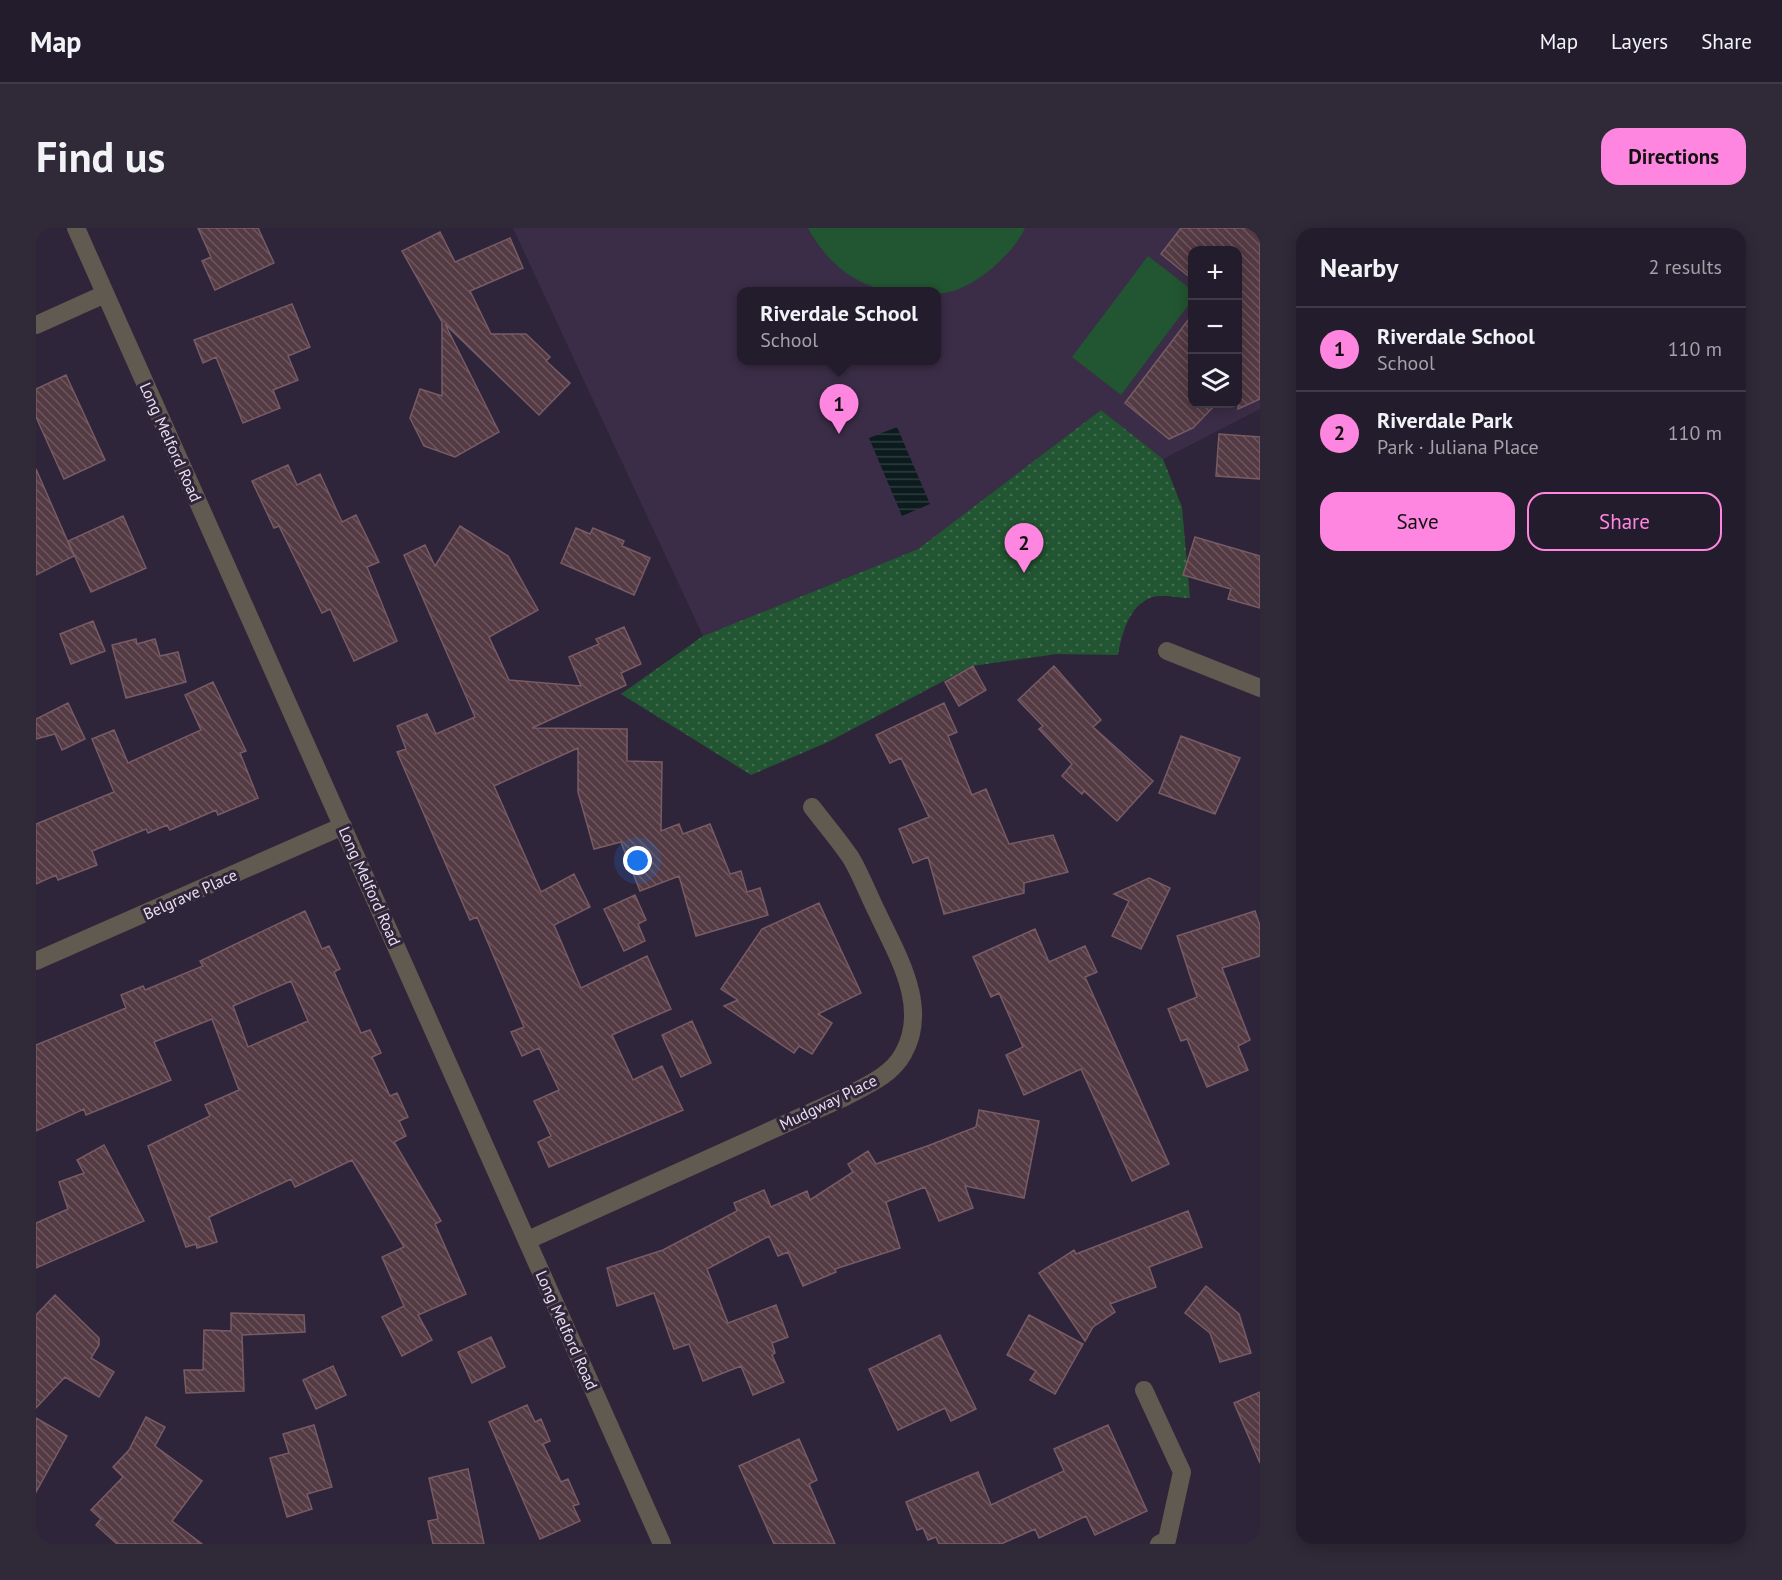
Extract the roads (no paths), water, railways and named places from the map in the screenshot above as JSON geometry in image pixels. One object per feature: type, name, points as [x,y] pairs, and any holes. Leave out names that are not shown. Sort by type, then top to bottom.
[{"type":"street","name":"Long Melford Road","points":[[76,228],[662,1544]]},
{"type":"street","points":[[36,325],[105,294]]},
{"type":"street","points":[[1167,651],[1260,688]]},
{"type":"street","name":"Mudgway Place","points":[[528,1240],[844,1097],[886,1074],[903,1055],[911,1034],[914,1012],[910,987],[903,967],[851,859],[812,807]]},
{"type":"street","name":"Belgrave Place","points":[[36,961],[344,826]]},
{"type":"street","points":[[1144,1390],[1182,1472],[1167,1540],[1159,1544]]},
{"type":"place","name":"Riverdale School","points":[[839,434]]},
{"type":"place","name":"Riverdale Park","points":[[1024,573]]}]
